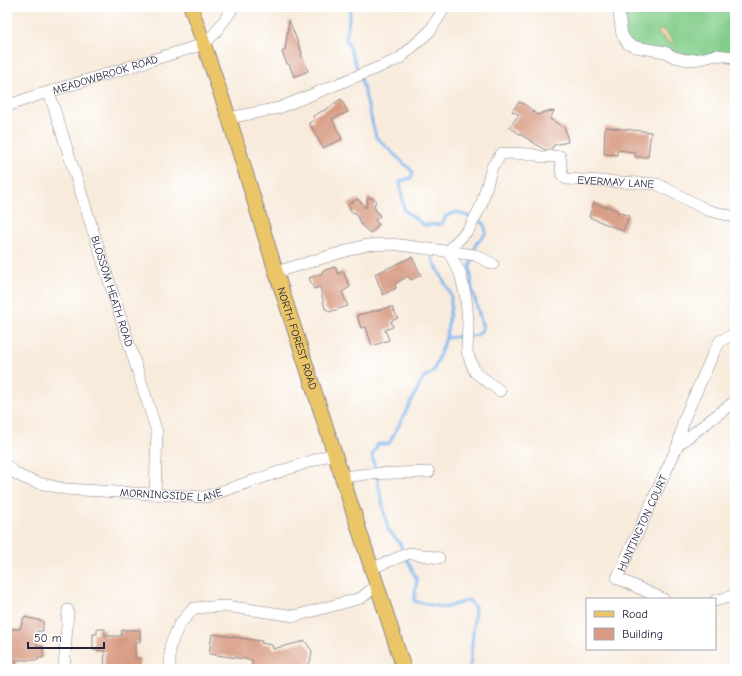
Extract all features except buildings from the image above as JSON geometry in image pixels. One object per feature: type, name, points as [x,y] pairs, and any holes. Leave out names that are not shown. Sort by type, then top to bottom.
[{"type":"main road","name":"NORTH FOREST ROAD","points":[[191,7],[229,118],[276,272],[404,669]]},
{"type":"street","points":[[204,44],[215,33],[231,10],[231,7]]},
{"type":"street","points":[[229,118],[279,108],[399,59],[430,31],[445,7]]},
{"type":"street","points":[[618,7],[622,35],[628,44],[636,47],[665,52],[674,57],[687,60],[700,59],[716,55],[735,57]]},
{"type":"street","name":"MEADOWBROOK ROAD","points":[[7,106],[204,44]]},
{"type":"street","name":"BLOSSOM HEATH ROAD","points":[[48,92],[157,432],[155,494]]},
{"type":"street","name":"EVERMAY LANE","points":[[448,251],[469,229],[481,206],[492,167],[502,153],[560,156],[562,175],[566,179],[657,184],[707,210],[735,217]]},
{"type":"street","points":[[276,272],[366,245],[392,244],[475,254],[493,264]]},
{"type":"street","points":[[448,251],[460,273],[466,298],[468,322],[467,352],[475,372],[500,391]]},
{"type":"street","name":"HUNTINGTON COURT","points":[[661,598],[617,578],[678,445],[684,419],[714,352],[720,341],[735,335]]},
{"type":"street","name":"HUNTINGTON COURT","points":[[678,445],[735,401]]},
{"type":"street","name":"MORNINGSIDE LANE","points":[[10,473],[39,483],[64,489],[205,497],[335,453]]},
{"type":"street","points":[[343,477],[383,473],[429,472]]},
{"type":"street","points":[[372,568],[410,553],[439,558]]},
{"type":"street","points":[[170,669],[170,646],[179,625],[194,608],[225,606],[295,616],[361,598],[377,585]]},
{"type":"street","points":[[716,601],[735,595]]},
{"type":"street","points":[[64,669],[68,610]]},
{"type":"green space","points":[[616,7],[735,7],[735,62],[636,47],[619,47]]},
{"type":"sand","points":[[662,30],[666,32],[673,41],[673,44],[658,33],[658,31]]},
{"type":"waterway","points":[[351,7],[346,38],[359,73]]},
{"type":"waterway","points":[[361,78],[376,137],[413,172],[411,178],[400,181],[404,210],[424,225],[442,224],[446,216],[457,212],[472,218]]},
{"type":"waterway","points":[[470,336],[478,335],[483,328],[472,289],[470,267],[476,244],[486,233],[484,223],[477,220]]},
{"type":"waterway","points":[[432,258],[451,295],[451,306],[446,338]]},
{"type":"waterway","points":[[464,336],[446,338],[433,372],[424,377],[389,444],[378,444],[372,455],[388,530],[399,542],[417,580],[414,601],[445,608],[469,600],[475,608],[470,669]]}]
